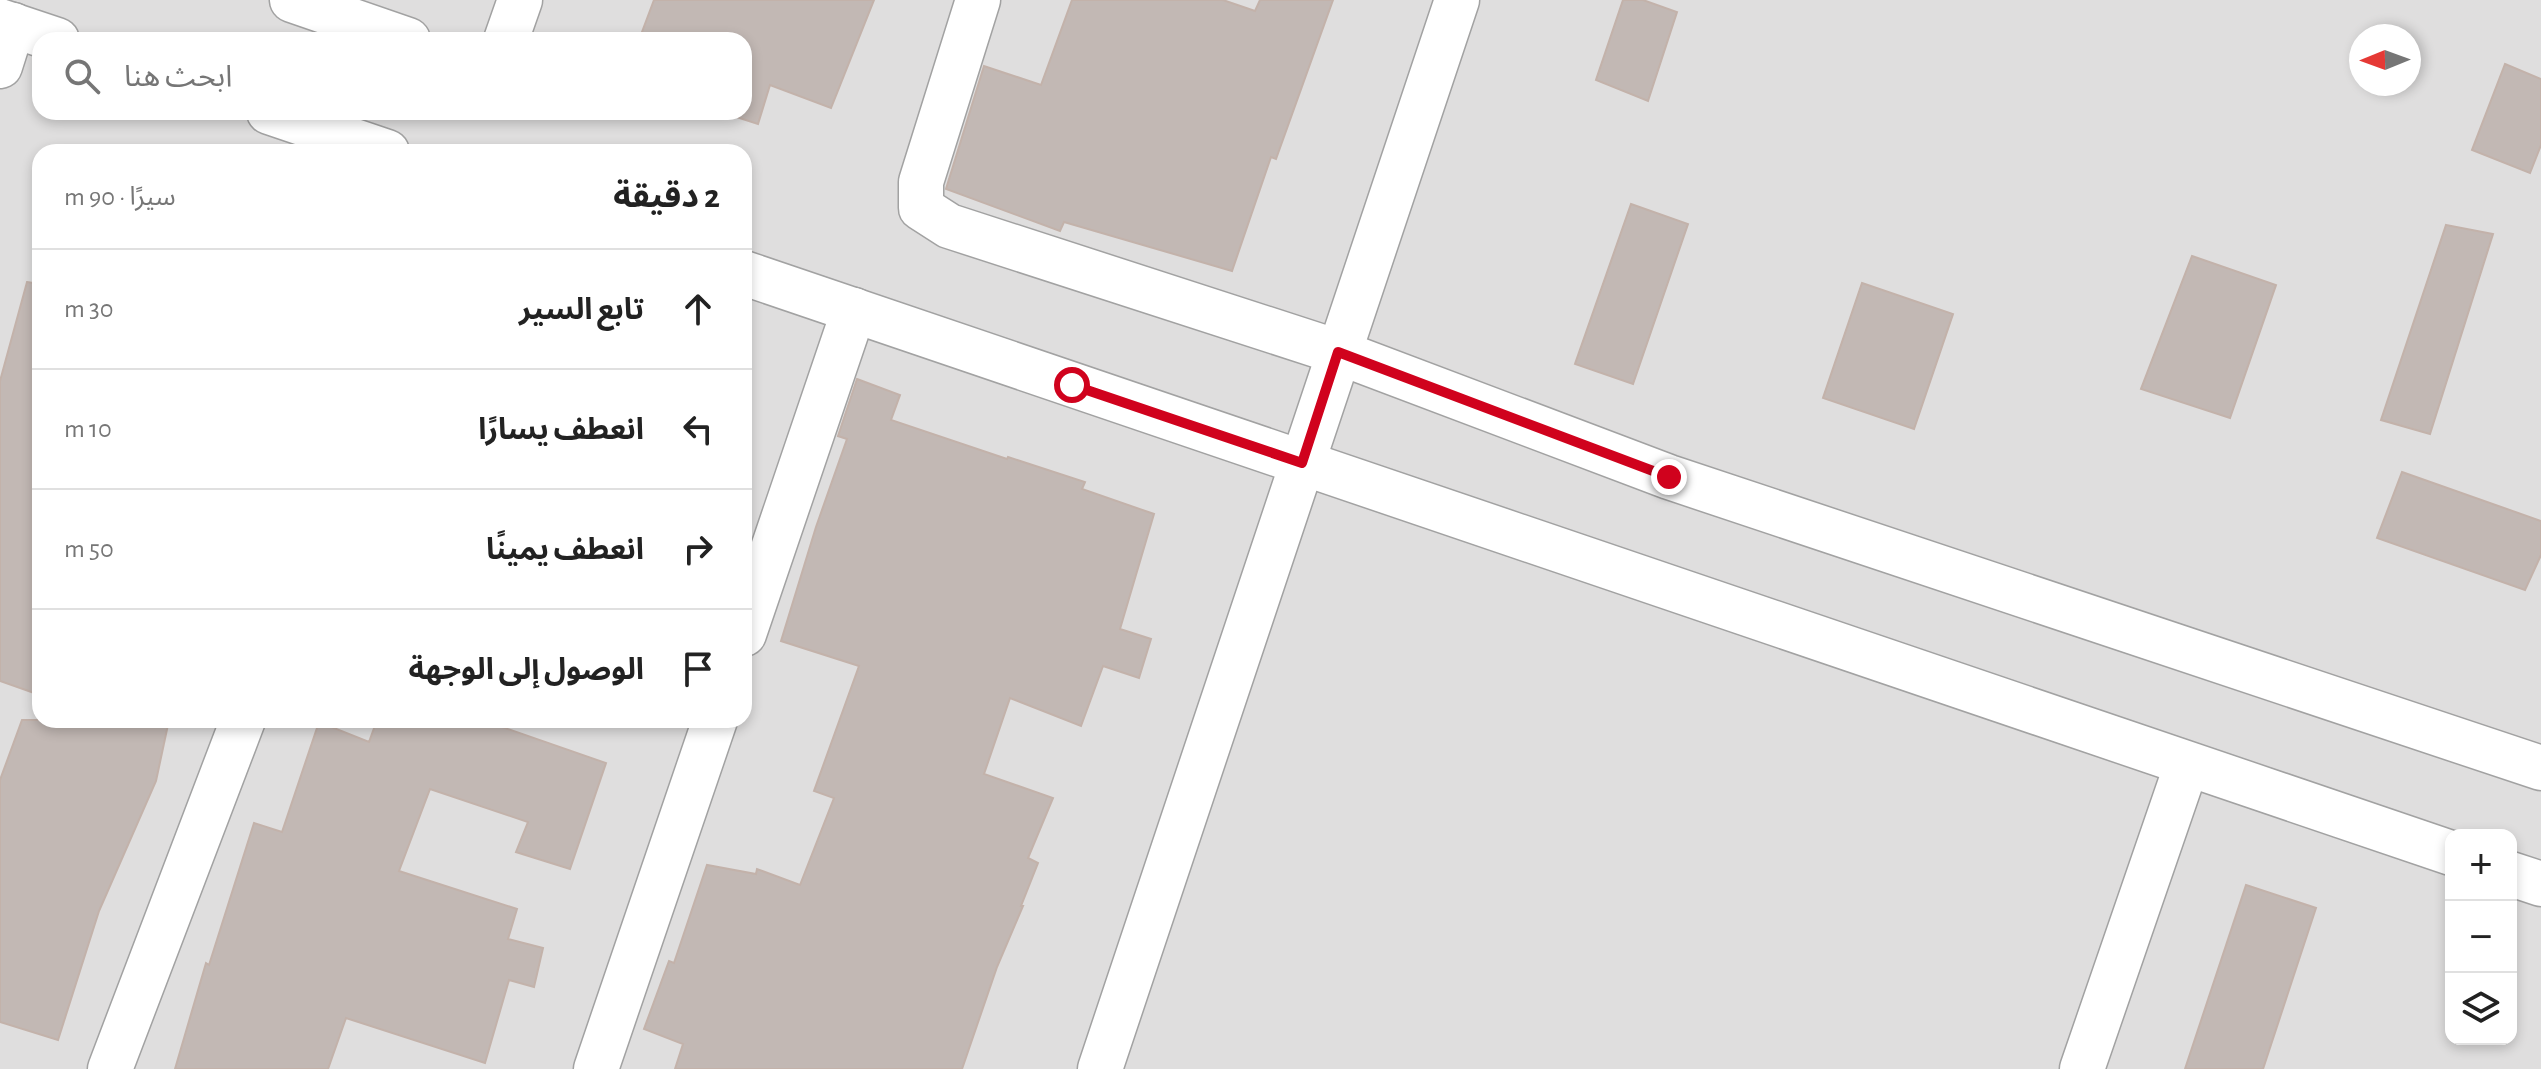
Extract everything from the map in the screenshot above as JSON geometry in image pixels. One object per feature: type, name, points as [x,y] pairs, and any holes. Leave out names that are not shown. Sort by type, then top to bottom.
[{"type":"street","points":[[292,0],[385,32]]},
{"type":"street","points":[[509,32],[520,0]]},
{"type":"street","points":[[978,0],[921,182],[921,208],[949,226],[1338,352],[1669,477],[2541,768]]},
{"type":"street","points":[[1100,1069],[1457,0]]},
{"type":"street","points":[[0,66],[7,23],[33,32]]},
{"type":"street","points":[[293,120],[363,144]]},
{"type":"street","points":[[752,276],[2445,851]]},
{"type":"street","points":[[752,610],[854,310]]},
{"type":"street","points":[[110,1069],[240,728]]},
{"type":"street","points":[[596,1069],[712,728]]},
{"type":"street","points":[[2082,1069],[2187,764]]},
{"type":"street","points":[[2517,876],[2541,884]]},
{"type":"shaded area","points":[[0,0],[2541,0],[2541,1069],[0,1069]]},
{"type":"building","points":[[654,0],[874,0],[831,108],[770,85],[758,124],[746,120],[752,120],[752,32],[642,32]]},
{"type":"building","points":[[1072,0],[1223,0],[1255,11],[1260,0],[1333,0],[1276,159],[1271,157],[1232,271],[1064,222],[1060,231],[946,189],[984,66],[1041,85]]},
{"type":"building","points":[[1623,0],[1643,0],[1677,12],[1648,101],[1596,80]]},
{"type":"building","points":[[2505,64],[2541,79],[2541,145],[2530,173],[2472,150]]},
{"type":"building","points":[[1631,204],[1688,224],[1633,384],[1575,364]]},
{"type":"building","points":[[2446,225],[2493,234],[2430,434],[2381,420]]},
{"type":"building","points":[[2192,256],[2276,285],[2230,418],[2141,389]]},
{"type":"building","points":[[27,282],[32,283],[32,692],[0,681],[0,381]]},
{"type":"building","points":[[1862,283],[1953,314],[1914,429],[1823,398]]},
{"type":"building","points":[[857,379],[900,395],[891,420],[1085,482],[1082,489],[1154,514],[1120,629],[1151,639],[1139,678],[1103,666],[1081,726],[1010,698],[984,774],[1053,798],[1028,858],[1038,863],[997,967],[962,1069],[675,1069],[683,1044],[644,1029],[669,961],[674,963],[707,865],[756,874],[757,869],[800,885],[834,798],[814,791],[859,666],[781,641],[847,439],[838,436]]},
{"type":"building","points":[[2402,472],[2541,521],[2541,555],[2525,590],[2377,538]]},
{"type":"building","points":[[22,720],[32,720],[32,728],[167,728],[156,781],[99,911],[58,1040],[0,1022],[0,780]]},
{"type":"building","points":[[317,728],[334,728],[369,742],[374,728],[505,728],[606,763],[570,869],[516,852],[528,822],[430,789],[399,871],[517,909],[508,939],[543,948],[534,987],[509,980],[485,1063],[346,1018],[328,1069],[175,1069],[206,963],[209,965],[254,823],[282,832]]},
{"type":"building","points":[[2246,885],[2316,908],[2263,1069],[2185,1069]]},
{"type":"route","points":[[1072,385],[1302,463],[1338,352],[1669,477]]}]
